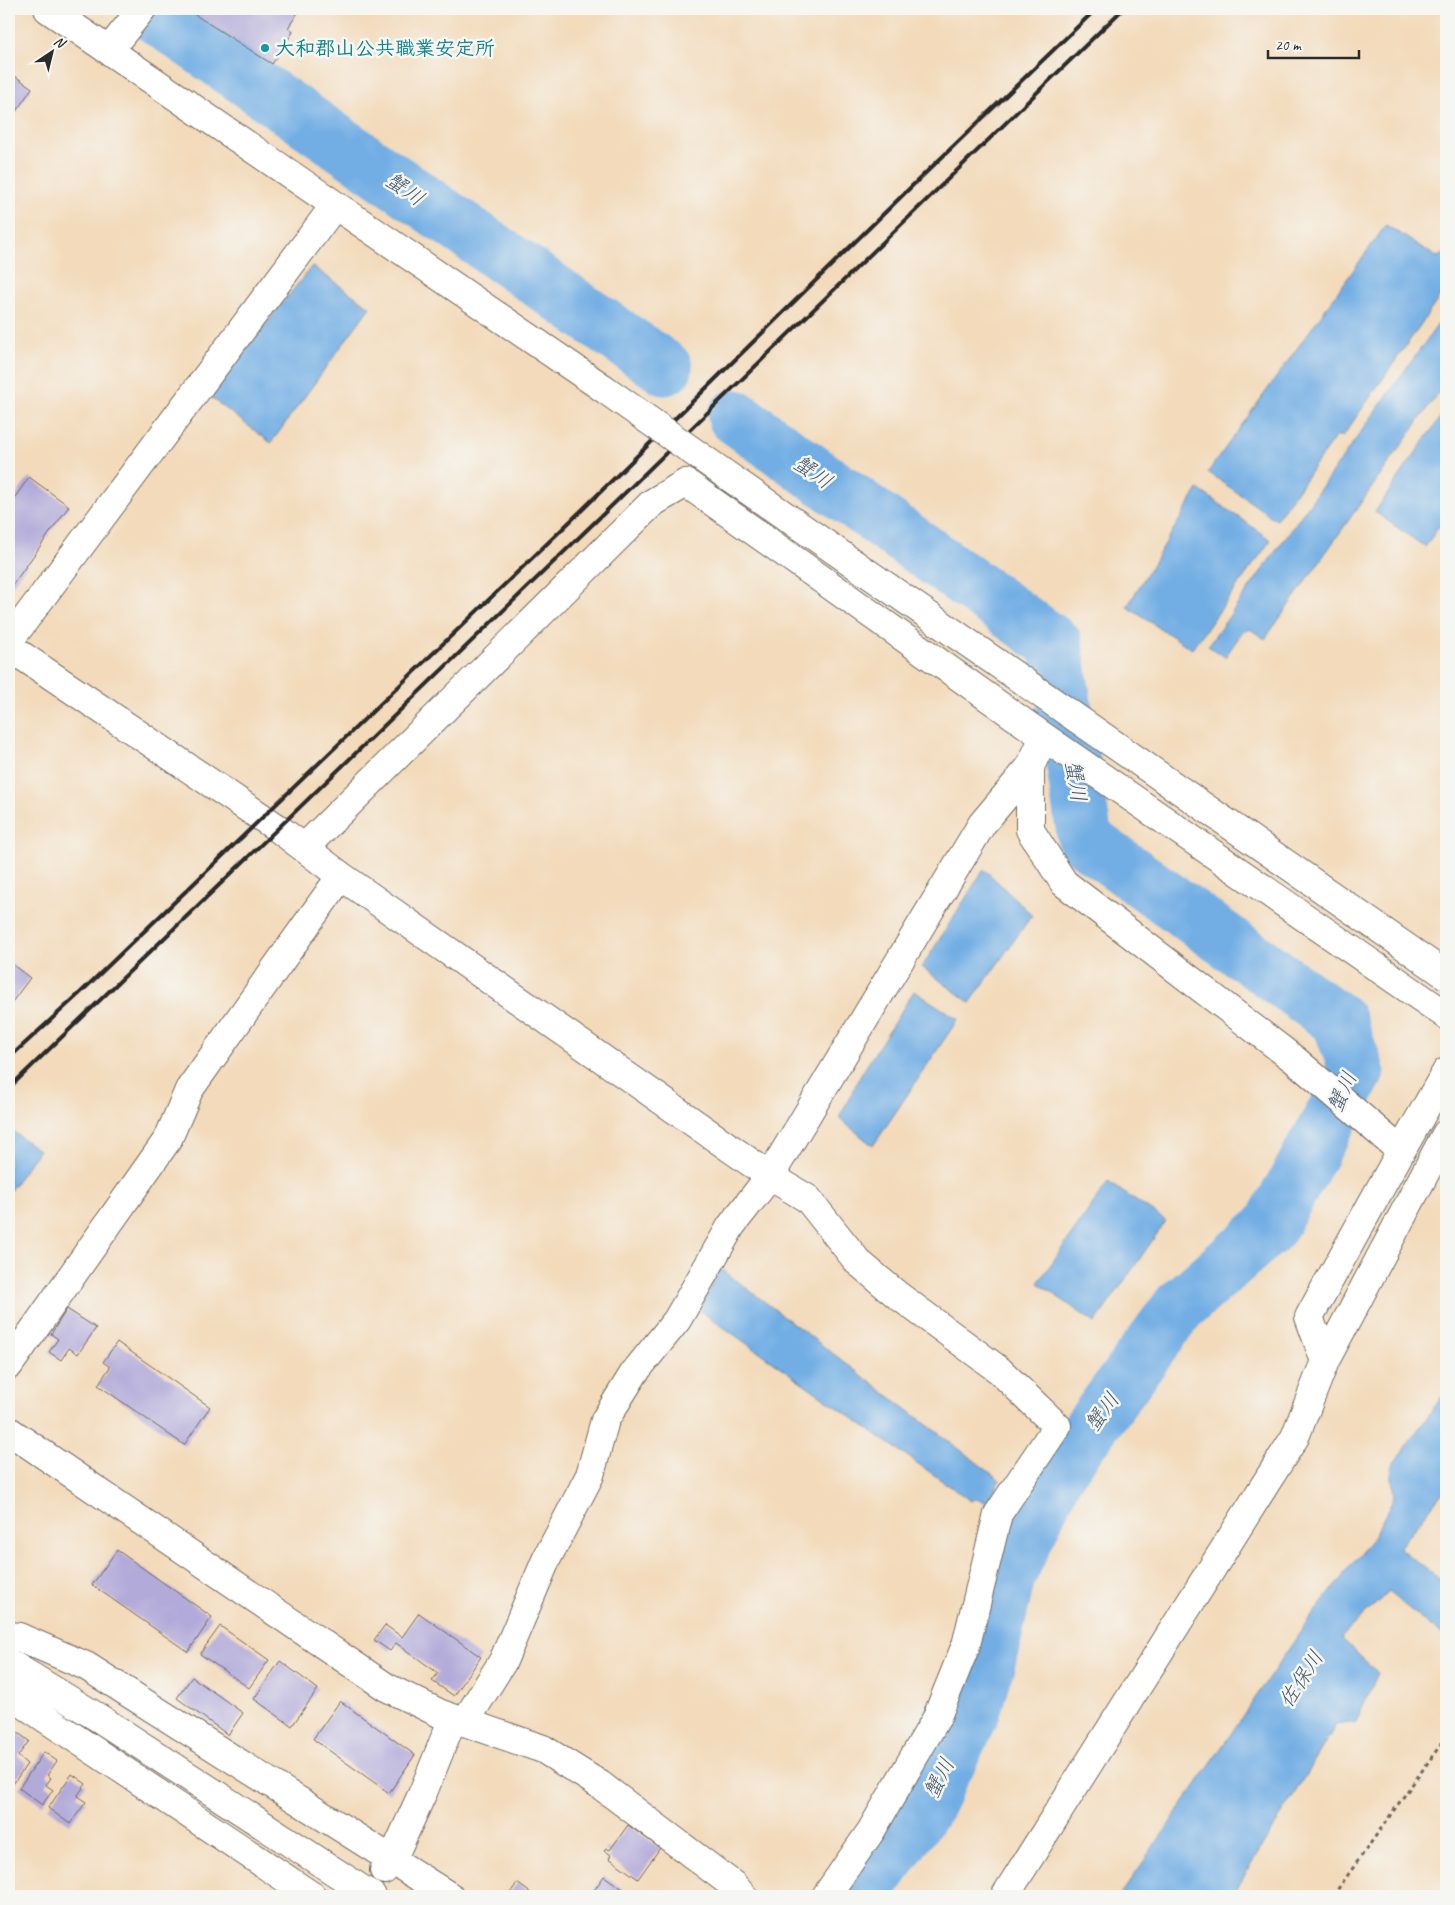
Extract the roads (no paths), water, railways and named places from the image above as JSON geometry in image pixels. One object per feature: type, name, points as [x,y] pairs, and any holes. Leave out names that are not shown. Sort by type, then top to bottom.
[{"type":"street","points":[[48,9],[603,388],[1446,975]]},
{"type":"street","points":[[109,50],[142,9]]},
{"type":"street","points":[[9,640],[335,205]]},
{"type":"street","points":[[304,848],[652,503],[686,483],[1044,737],[1446,1014]]},
{"type":"street","points":[[9,647],[279,828],[341,876],[770,1176],[808,1199],[858,1262],[896,1294],[999,1370],[1057,1426],[998,1514],[966,1645],[936,1718],[871,1831],[826,1896]]},
{"type":"street","points":[[388,1865],[459,1720],[503,1661],[546,1560],[590,1475],[605,1420],[634,1373],[677,1320],[731,1226],[770,1176],[982,824],[1030,767],[1044,737]]},
{"type":"street","points":[[1030,767],[1030,830],[1064,883],[1295,1060],[1401,1151]]},
{"type":"street","points":[[9,1365],[168,1139],[189,1090],[341,876]]},
{"type":"street","points":[[1325,1362],[1309,1317],[1446,1072]]},
{"type":"street","points":[[1004,1896],[1296,1437],[1325,1362],[1446,1134]]},
{"type":"street","points":[[9,1431],[386,1687],[441,1714],[543,1749],[600,1784],[733,1886],[743,1896]]},
{"type":"street","points":[[9,1636],[19,1637],[86,1666],[388,1865],[449,1896]]},
{"type":"street","points":[[9,1663],[102,1720],[372,1896]]},
{"type":"street","points":[[9,1694],[312,1896]]},
{"type":"water","points":[[1386,225],[1437,257],[1446,255],[1446,288],[1343,436],[1336,436],[1276,520],[1208,472]]},
{"type":"water","points":[[312,266],[370,307],[271,443],[209,396]]},
{"type":"water","points":[[1446,313],[1446,382],[1265,639],[1250,629],[1244,630],[1225,657],[1208,646]]},
{"type":"water","points":[[1446,409],[1446,516],[1425,547],[1375,512]]},
{"type":"water","points":[[1198,489],[1271,540],[1192,649],[1127,607]]},
{"type":"water","points":[[984,869],[1032,915],[970,1003],[922,967]]},
{"type":"water","points":[[914,991],[958,1019],[873,1146],[839,1118],[862,1073]]},
{"type":"water","points":[[9,1129],[39,1150],[9,1192]]},
{"type":"water","points":[[1108,1182],[1166,1221],[1095,1323],[1038,1283]]},
{"type":"water","points":[[720,1268],[1000,1480],[987,1503],[977,1498],[971,1501],[699,1310]]},
{"type":"water","name":"佐保川","points":[[1446,1391],[1446,1488],[1399,1548],[1446,1584],[1446,1638],[1388,1592],[1341,1638],[1378,1673],[1356,1722],[1336,1725],[1232,1896],[1120,1896],[1308,1621],[1374,1536],[1394,1498],[1391,1467]]},
{"type":"waterway","name":"蟹川","points":[[145,9],[665,368]]},
{"type":"waterway","name":"蟹川","points":[[735,417],[1055,644],[1085,840],[1339,1021],[1357,1071],[1270,1227],[1179,1307],[1055,1476],[1008,1577],[990,1655],[972,1714],[928,1803],[862,1896]]},
{"type":"railway","points":[[9,1058],[80,993],[583,509],[912,186],[1096,9]]},
{"type":"railway","points":[[9,1088],[1123,9]]},
{"type":"place","name":"大和郡山公共職業安定所","points":[[265,48]]}]
